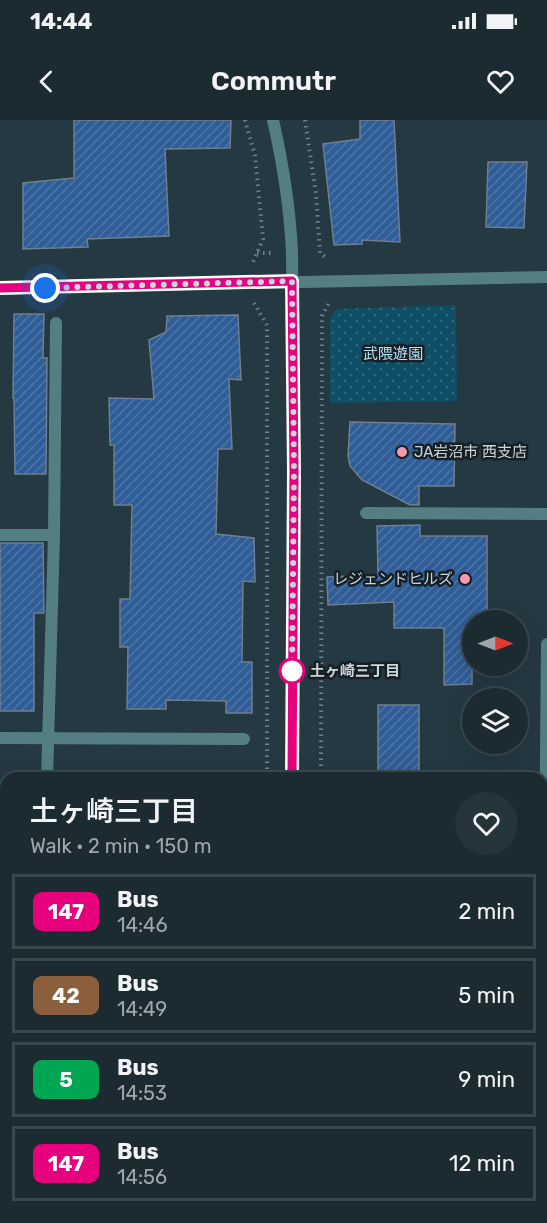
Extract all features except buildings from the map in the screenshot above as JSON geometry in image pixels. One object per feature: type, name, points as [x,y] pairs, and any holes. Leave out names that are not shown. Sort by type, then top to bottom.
[{"type":"street","points":[[273,120],[284,166],[291,226],[294,471],[292,772]]},
{"type":"street","points":[[0,288],[547,276]]},
{"type":"street","points":[[47,772],[54,535],[56,323]]},
{"type":"street","points":[[366,513],[547,514]]},
{"type":"street","points":[[0,535],[54,535]]},
{"type":"street","points":[[546,772],[547,644]]},
{"type":"street","points":[[0,738],[244,739]]},
{"type":"path","points":[[245,120],[255,156],[263,238],[253,263],[254,304],[267,325],[267,772]]},
{"type":"path","points":[[305,120],[316,194],[320,253],[331,262],[331,299],[322,316],[321,772]]},
{"type":"green space","name":"武隈遊園","points":[[456,305],[457,401],[330,403],[330,319],[336,309]]},
{"type":"bus line","name":"147","points":[[0,288],[292,281],[294,471],[292,772]]},
{"type":"place","name":"JA岩沼市 西支店","points":[[402,452]]},
{"type":"place","name":"レジェンドヒルズ","points":[[465,579]]},
{"type":"place","name":"土ヶ崎三丁目","points":[[292,671]]},
{"type":"route","points":[[45,288],[292,281],[294,471],[292,680],[292,671]]}]
